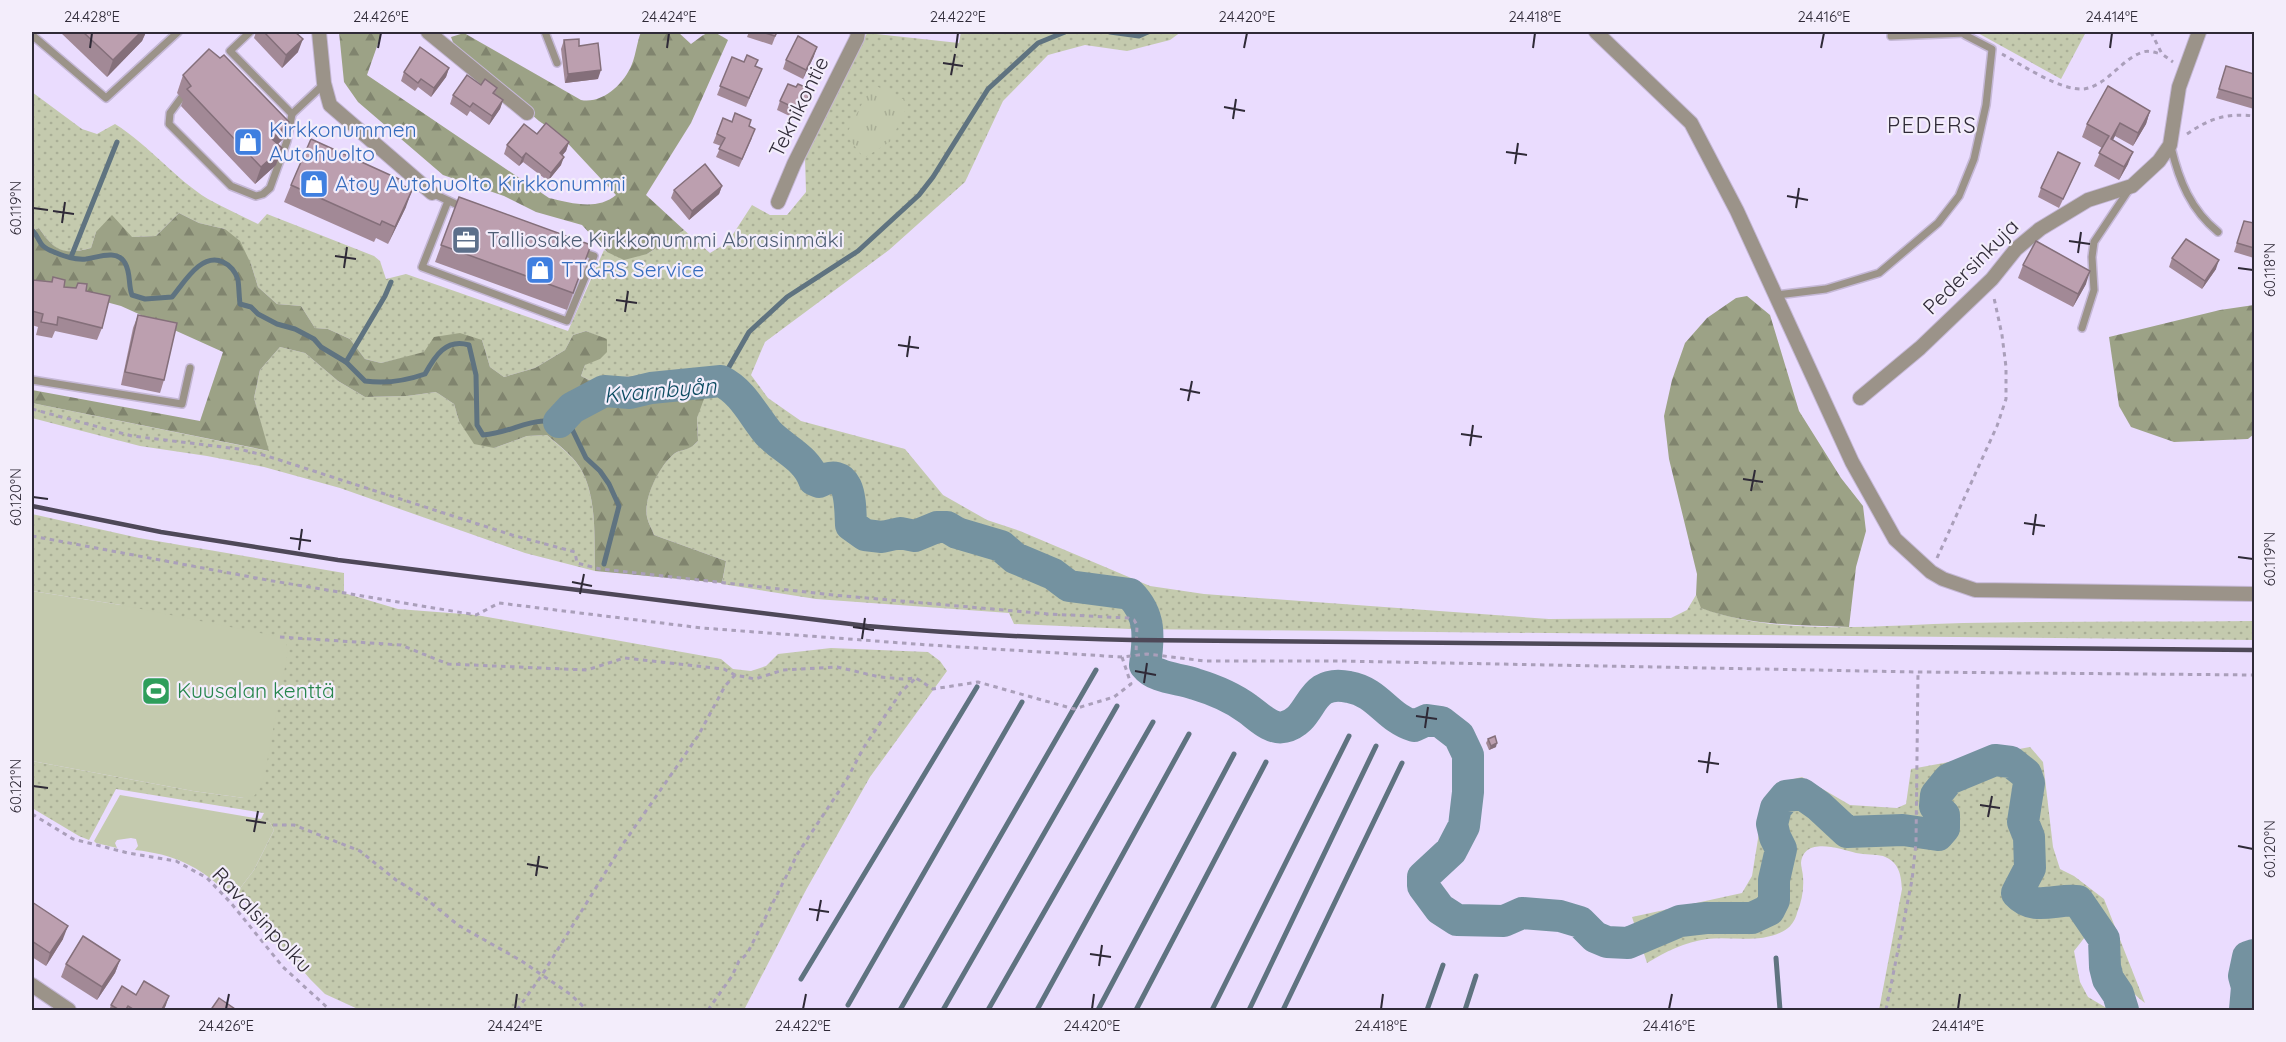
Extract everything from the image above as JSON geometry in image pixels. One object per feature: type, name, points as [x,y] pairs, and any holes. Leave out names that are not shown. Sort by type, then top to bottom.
[{"type":"street","points":[[319,32],[324,83],[330,105],[432,193]]},
{"type":"street","points":[[428,32],[527,113]]},
{"type":"street","name":"Teknikontie","points":[[778,202],[858,32]]},
{"type":"street","points":[[1596,32],[1691,123],[1777,295],[1852,462],[1895,539],[1931,572],[1943,579],[1975,590],[2254,594]]},
{"type":"street","points":[[2170,145],[2179,87],[2199,32]]},
{"type":"street","name":"Pedersinkuja","points":[[1860,398],[1920,348],[1992,279],[2016,249],[2040,229],[2088,200],[2132,186],[2159,161],[2170,145]]},
{"type":"street","points":[[32,985],[69,1011]]},
{"type":"lane","points":[[32,35],[106,98],[178,32]]},
{"type":"lane","points":[[223,58],[250,32]]},
{"type":"lane","points":[[545,32],[557,63]]},
{"type":"lane","points":[[1777,295],[1826,289],[1878,273],[1938,223],[1959,196],[1974,159],[1986,105],[1992,49],[1966,33],[1891,36]]},
{"type":"lane","points":[[230,51],[292,114]]},
{"type":"lane","points":[[181,98],[170,113],[169,124],[231,186],[256,196],[270,188],[287,141],[292,114],[324,83]]},
{"type":"lane","points":[[2170,145],[2192,206],[2203,220],[2218,232]]},
{"type":"lane","points":[[2082,328],[2094,290],[2092,257],[2094,242],[2132,186]]},
{"type":"lane","points":[[432,193],[466,210]]},
{"type":"lane","points":[[448,201],[422,267],[567,321],[594,256],[573,248]]},
{"type":"lane","points":[[32,380],[182,404],[190,368]]},
{"type":"path","points":[[2151,32],[2162,54],[2184,71]]},
{"type":"path","points":[[1992,49],[2064,86],[2084,89],[2107,79],[2132,58],[2145,51],[2162,54]]},
{"type":"path","points":[[2170,145],[2202,123],[2233,114],[2254,116]]},
{"type":"path","points":[[1931,572],[1997,426],[2006,399],[2006,367],[2002,334],[1994,306],[1992,279]]},
{"type":"path","points":[[32,409],[132,436],[239,449],[267,456],[512,535],[567,548],[575,552],[578,563],[600,569],[832,595],[1049,614],[1128,618],[1134,620],[1137,626],[1136,655]]},
{"type":"path","points":[[32,536],[267,580],[476,615],[499,603],[702,628],[929,645],[1122,657],[1147,654],[1205,661],[1276,663],[1340,661],[1918,672],[2254,675]]},
{"type":"path","points":[[280,637],[401,645],[448,664],[587,670],[624,658],[724,669],[735,675],[755,679],[783,670],[837,667],[880,677],[903,680],[916,678],[933,689],[978,682],[1074,709],[1114,697],[1131,684],[1122,657]]},
{"type":"path","points":[[1886,1011],[1912,880],[1916,840],[1918,672]]},
{"type":"path","points":[[517,1011],[542,975],[623,844],[698,736],[725,686],[735,675]]},
{"type":"path","points":[[708,1011],[739,961],[747,954],[798,853],[847,779],[864,747],[902,692],[916,678]]},
{"type":"path","name":"Ravalsinpolku","points":[[32,814],[73,839],[128,853],[176,861],[207,878],[231,903],[283,967],[330,1011]]},
{"type":"path","points":[[273,825],[294,825],[360,851],[396,880],[425,898],[458,926],[542,975],[570,994],[587,1011]]},
{"type":"green space","points":[[339,32],[382,32],[367,75],[549,198],[584,204],[601,203],[616,195],[561,136],[539,121],[455,48],[451,37],[464,33],[581,100],[589,100],[605,96],[624,79],[632,64],[641,32],[678,32],[691,44],[709,33],[722,36],[728,40],[691,123],[646,195],[684,230],[647,254],[624,260],[607,252],[582,225],[536,212],[504,196],[443,175],[358,102],[344,82]]},
{"type":"green space","points":[[961,32],[1181,32],[1170,40],[1127,51],[1085,45],[1048,55],[1003,101],[965,182],[889,250],[765,342],[751,375],[768,398],[801,421],[905,449],[943,495],[987,520],[1020,531],[1150,586],[1204,594],[1549,619],[1671,618],[1687,610],[1696,595],[1702,608],[1731,617],[1796,626],[2254,621],[2254,640],[1130,629],[1014,624],[1009,613],[816,599],[722,584],[726,561],[654,535],[646,509],[653,483],[668,459],[698,441],[697,418],[716,366],[591,381],[581,376],[585,365],[607,340],[586,331],[573,335],[565,350],[535,368],[504,377],[490,367],[482,340],[381,363],[365,359],[350,339],[328,329],[315,328],[301,306],[277,304],[258,287],[251,264],[225,229],[199,223],[179,213],[156,236],[132,237],[96,232],[91,248],[73,251],[61,250],[50,243],[39,228],[32,231],[32,92],[82,129],[97,134],[115,124],[196,191],[258,224],[267,214],[374,256],[380,261],[386,279],[406,274],[568,331],[604,250],[647,254],[684,230],[710,253],[728,242],[752,205],[770,215],[787,215],[806,192],[805,158],[867,33],[959,43]]},
{"type":"green space","points":[[1976,32],[2086,32],[2061,79]]},
{"type":"green space","points":[[872,84],[909,102],[891,141],[864,158],[846,135]]},
{"type":"green space","points":[[179,213],[199,223],[225,229],[240,241],[251,264],[258,287],[277,304],[301,306],[315,328],[328,329],[350,339],[365,359],[381,363],[424,352],[434,337],[460,333],[482,340],[490,367],[504,377],[535,368],[565,350],[573,335],[586,331],[607,339],[607,352],[600,359],[585,365],[581,376],[591,381],[716,366],[697,418],[698,441],[668,459],[653,483],[646,510],[654,535],[726,561],[722,583],[595,571],[594,521],[587,484],[576,462],[547,435],[527,436],[494,448],[474,444],[459,421],[454,404],[436,392],[407,396],[365,397],[338,381],[305,353],[280,347],[260,370],[254,398],[269,451],[32,403],[32,390],[200,421],[223,352],[121,306],[32,282],[32,231],[39,228],[55,247],[74,251],[91,248],[96,232],[112,215],[132,237],[156,236]]},
{"type":"green space","points":[[1747,296],[1770,315],[1799,411],[1841,478],[1863,506],[1866,531],[1856,567],[1849,627],[1774,624],[1737,618],[1701,608],[1696,595],[1697,574],[1669,459],[1664,416],[1672,380],[1685,343],[1707,318],[1736,298]]},
{"type":"green space","points":[[2254,305],[2254,434],[2248,439],[2174,442],[2131,427],[2119,406],[2109,337],[2220,310]]},
{"type":"green space","points":[[280,347],[305,353],[338,381],[365,397],[407,396],[436,392],[454,404],[459,421],[494,448],[527,436],[547,435],[576,462],[587,484],[594,521],[595,571],[525,553],[340,488],[264,467],[140,446],[32,418],[32,403],[268,451],[254,398],[260,370]]},
{"type":"green space","points":[[32,514],[139,538],[344,573],[344,593],[398,609],[476,615],[721,659],[733,669],[751,671],[766,666],[778,654],[831,648],[928,652],[940,661],[947,671],[870,777],[806,890],[744,1010],[360,1010],[325,994],[238,894],[254,870],[274,830],[270,823],[261,819],[264,813],[116,789],[89,840],[32,808],[32,761],[193,791],[244,798],[121,605],[32,591]]},
{"type":"green space","name":"Kuusalan kenttä","points":[[32,591],[121,605],[280,637],[286,643],[288,651],[264,778],[254,796],[244,798],[193,791],[32,761]]},
{"type":"green space","points":[[2030,747],[2043,762],[2053,847],[2060,869],[2074,876],[2104,899],[2145,1003],[2129,988],[2118,972],[2105,933],[2089,932],[2074,951],[2080,982],[2088,997],[2110,1010],[1879,1010],[1902,889],[1900,874],[1896,865],[1883,856],[1859,854],[1824,846],[1809,849],[1804,855],[1801,863],[1803,890],[1801,900],[1795,919],[1788,928],[1759,938],[1699,940],[1676,948],[1647,963],[1632,917],[1742,893],[1752,876],[1763,808],[1777,783],[1802,777],[1850,805],[1897,808],[1906,804],[1911,769]]},
{"type":"green space","points":[[120,795],[261,819],[270,823],[274,830],[254,870],[238,891],[226,892],[206,875],[185,863],[173,858],[135,850],[138,846],[136,839],[117,840],[115,843],[117,848],[96,843],[94,841]]},
{"type":"building","points":[[83,32],[141,32],[113,60]]},
{"type":"building","points":[[264,32],[295,32],[303,39],[286,55]]},
{"type":"building","points":[[762,32],[777,32],[775,36]]},
{"type":"building","points":[[798,36],[817,47],[806,70],[786,60]]},
{"type":"building","points":[[579,39],[579,46],[598,43],[601,70],[568,74],[564,40]]},
{"type":"building","points":[[420,47],[449,68],[434,88],[421,79],[418,83],[404,72]]},
{"type":"building","points":[[209,49],[220,58],[224,55],[289,122],[272,139],[282,148],[261,167],[187,89],[191,86],[183,75]]},
{"type":"building","points":[[747,55],[758,60],[755,66],[762,69],[749,98],[720,86],[732,57],[744,62]]},
{"type":"building","points":[[2226,66],[2254,74],[2254,99],[2219,89]]},
{"type":"building","points":[[467,75],[481,85],[485,79],[497,88],[493,93],[503,100],[492,116],[473,103],[470,107],[453,95]]},
{"type":"building","points":[[788,84],[796,87],[798,84],[812,90],[801,111],[780,101]]},
{"type":"building","points":[[2108,86],[2150,111],[2138,133],[2120,123],[2111,139],[2133,152],[2124,167],[2099,153],[2109,136],[2087,124]]},
{"type":"building","points":[[735,113],[751,120],[749,126],[755,129],[742,159],[719,149],[725,138],[717,134],[723,118],[732,122]]},
{"type":"building","points":[[546,123],[569,142],[560,153],[564,157],[551,173],[526,153],[522,158],[507,145],[524,124],[537,134]]},
{"type":"building","points":[[311,139],[401,180],[400,184],[412,190],[395,227],[382,221],[380,225],[291,185]]},
{"type":"building","points":[[2058,152],[2080,163],[2063,199],[2041,188]]},
{"type":"building","points":[[705,164],[722,186],[692,211],[674,190]]},
{"type":"building","points":[[459,197],[591,245],[573,293],[441,245]]},
{"type":"building","points":[[2244,221],[2254,223],[2254,248],[2237,243]]},
{"type":"building","points":[[2186,239],[2219,260],[2205,281],[2172,258]]},
{"type":"building","points":[[2036,241],[2090,271],[2078,294],[2023,265]]},
{"type":"building","points":[[53,277],[65,280],[64,287],[76,288],[78,283],[87,284],[86,291],[110,296],[102,328],[58,317],[57,325],[41,322],[43,314],[32,311],[33,280],[52,282]]},
{"type":"building","points":[[138,315],[177,323],[164,380],[125,372]]},
{"type":"building","points":[[1495,736],[1497,743],[1491,746],[1488,739]]},
{"type":"building","points":[[32,902],[68,926],[50,953],[32,941]]},
{"type":"building","points":[[83,936],[120,960],[102,987],[66,964]]},
{"type":"building","points":[[144,981],[169,996],[161,1011],[136,1011],[128,1006],[125,1011],[121,1011],[111,1005],[122,986],[136,995]]},
{"type":"building","points":[[219,998],[238,1011],[210,1011]]},
{"type":"waterway","points":[[721,381],[749,332],[787,297],[858,251],[919,195],[933,177],[988,89],[1038,43],[1065,32]]},
{"type":"waterway","points":[[1110,32],[1139,36],[1148,32]]},
{"type":"waterway","points":[[71,257],[117,142]]},
{"type":"waterway","points":[[32,230],[44,247],[65,256],[86,259],[113,255],[122,259],[128,271],[132,295],[145,299],[172,297],[200,265],[207,261],[223,262],[232,269],[237,277],[240,304],[251,307],[258,314],[277,324],[295,329],[314,339],[321,347],[346,362],[365,381],[395,381],[425,374],[437,355],[448,346],[461,343],[469,345],[476,375],[477,425],[483,435],[536,422],[547,421],[571,427],[586,458],[600,471],[609,484],[619,506],[604,564]]},
{"type":"waterway","points":[[346,362],[391,282]]},
{"type":"waterway","name":"Kvarnbyån","points":[[559,422],[572,408],[604,391],[630,393],[651,388],[721,381],[736,391],[768,433],[806,466],[814,480],[819,482],[838,478],[843,482],[849,498],[851,525],[865,535],[882,537],[900,533],[915,536],[937,527],[947,527],[957,533],[1001,546],[1015,558],[1053,574],[1069,586],[1130,594],[1142,610],[1147,627],[1145,665],[1155,673],[1223,694],[1265,722],[1279,727],[1294,723],[1318,694],[1325,688],[1335,686],[1349,687],[1368,694],[1397,717],[1414,726],[1427,720],[1441,722],[1459,736],[1468,755],[1468,792],[1464,826],[1451,851],[1423,877],[1423,886],[1440,909],[1457,920],[1504,921],[1522,913],[1560,916],[1580,922],[1595,937],[1607,942],[1628,943],[1680,921],[1706,918],[1752,918],[1769,910],[1774,900],[1774,880],[1781,849],[1772,824],[1776,808],[1786,796],[1802,794],[1847,832],[1903,830],[1938,835],[1944,828],[1944,815],[1935,806],[1936,795],[1949,779],[1995,760],[2011,762],[2026,774],[2029,783],[2023,822],[2029,837],[2030,868],[2017,893],[2024,899],[2038,903],[2078,901],[2104,939],[2108,979],[2118,994],[2123,1010]]},
{"type":"waterway","points":[[900,1010],[1096,670]]},
{"type":"waterway","points":[[801,979],[977,687]]},
{"type":"waterway","points":[[848,1005],[1022,702]]},
{"type":"waterway","points":[[943,1010],[1117,706]]},
{"type":"waterway","points":[[988,1010],[1153,722]]},
{"type":"waterway","points":[[1037,1010],[1189,734]]},
{"type":"waterway","points":[[1212,1010],[1349,736]]},
{"type":"waterway","points":[[1249,1010],[1376,746]]},
{"type":"waterway","points":[[1098,1010],[1234,754]]},
{"type":"waterway","points":[[1136,1010],[1266,762]]},
{"type":"waterway","points":[[1283,1010],[1402,763]]},
{"type":"waterway","name":"Kvarnbyån","points":[[2245,1010],[2247,987],[2244,976],[2248,957],[2254,955]]},
{"type":"waterway","points":[[1776,958],[1780,1010]]},
{"type":"waterway","points":[[1427,1010],[1443,965]]},
{"type":"waterway","points":[[1465,1010],[1476,976]]},
{"type":"railway","points":[[32,506],[161,532],[338,560],[867,626],[933,631],[1132,640],[2254,650]]},
{"type":"place","name":"Kirkkonummen Autohuolto","points":[[248,142]]},
{"type":"place","name":"Atoy Autohuolto Kirkkonummi","points":[[314,184]]},
{"type":"place","name":"Talliosake Kirkkonummi Abrasinmäki","points":[[466,240]]},
{"type":"place","name":"TT&RS Service","points":[[540,270]]},
{"type":"place","name":"Kuusalan kenttä","points":[[156,691]]},
{"type":"district","name":"PEDERS","points":[[1932,125]]}]
